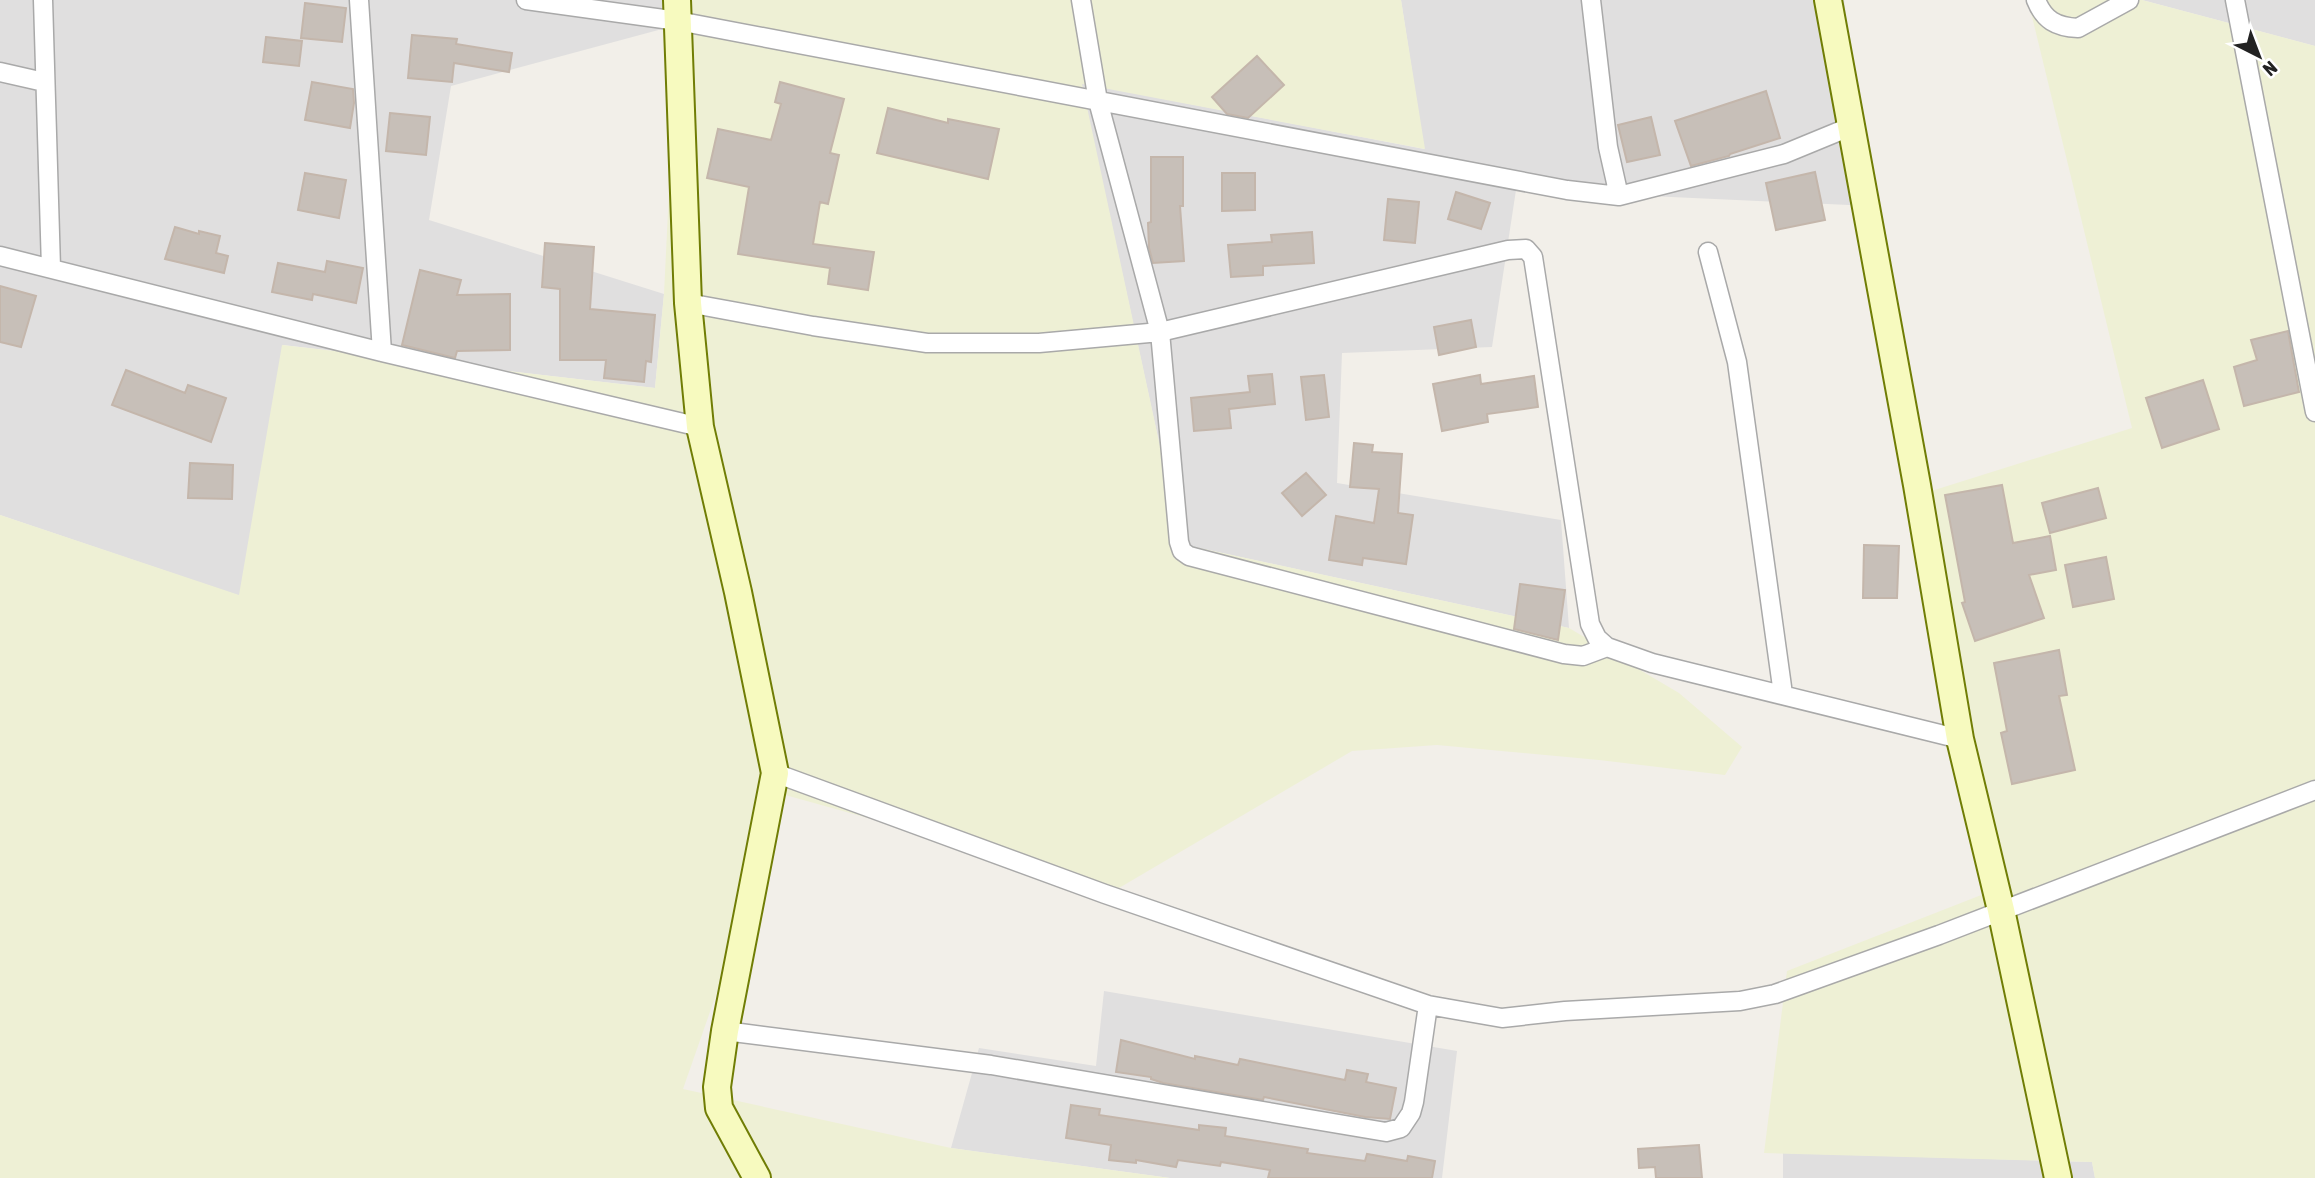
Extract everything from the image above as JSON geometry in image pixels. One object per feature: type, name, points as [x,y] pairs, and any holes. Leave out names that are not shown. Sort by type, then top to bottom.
[{"type":"street","points":[[43,0],[51,268]]},
{"type":"street","points":[[359,0],[382,352]]},
{"type":"street","points":[[526,0],[678,11],[1098,102],[1567,190],[1619,196],[1784,154],[1852,126]]},
{"type":"street","points":[[1081,0],[1098,102],[1160,332],[1182,551],[1189,556],[1564,654],[1583,656],[1607,647]]},
{"type":"street","points":[[1591,0],[1608,147],[1619,196]]},
{"type":"street","points":[[1828,0],[1917,485],[1959,739],[2001,910],[2058,1178]]},
{"type":"street","points":[[2036,0],[2041,13],[2052,23],[2078,29],[2129,0]]},
{"type":"street","points":[[2235,0],[2315,412]]},
{"type":"street","points":[[678,11],[680,143],[688,303],[700,427],[738,592],[775,773],[718,1067],[719,1108],[757,1178]]},
{"type":"street","points":[[0,72],[44,82]]},
{"type":"street","points":[[688,303],[927,343],[1039,343],[1160,332],[1508,250],[1526,249],[1534,257],[1590,624],[1594,633],[1607,647],[1652,663],[1959,739]]},
{"type":"street","points":[[1709,252],[1737,362],[1783,694]]},
{"type":"street","points":[[0,256],[382,352],[700,427]]},
{"type":"street","points":[[775,773],[1105,894],[1428,1005],[1502,1018],[1565,1011],[1740,1001],[1775,994],[1940,935],[2315,790]]},
{"type":"street","points":[[725,1031],[991,1065],[1386,1132],[1401,1128],[1411,1113],[1428,1005]]},
{"type":"shaded area","points":[[0,0],[676,0],[677,25],[451,86],[429,220],[664,294],[655,388],[283,345],[240,596],[0,515]]},
{"type":"shaded area","points":[[1401,0],[1844,0],[1871,206],[1516,190],[1492,347],[1342,353],[1337,483],[1561,520],[1569,628],[1181,544],[1081,83],[1424,149]]},
{"type":"shaded area","points":[[2142,0],[2315,0],[2315,46]]},
{"type":"shaded area","points":[[1104,991],[1457,1051],[1442,1178],[1170,1178],[951,1148],[979,1048],[1096,1066]]},
{"type":"shaded area","points":[[1783,1153],[2092,1162],[2095,1178],[1783,1178]]},
{"type":"green space","points":[[676,0],[1401,0],[1425,149],[1082,84],[1181,544],[1569,628],[1679,693],[1742,747],[1725,775],[1437,745],[1352,751],[1119,888],[778,793],[719,986],[683,1089],[951,1148],[1170,1178],[0,1178],[0,515],[239,595],[282,345],[655,388],[664,294]]},
{"type":"green space","points":[[2028,0],[2142,0],[2315,46],[2315,1178],[2095,1178],[2092,1162],[1764,1153],[1787,971],[1994,890],[1925,493],[2132,428]]},
{"type":"building","points":[[305,3],[346,8],[342,42],[301,38]]},
{"type":"building","points":[[412,35],[457,39],[456,44],[512,53],[509,72],[454,63],[452,82],[408,78]]},
{"type":"building","points":[[266,37],[302,41],[299,66],[263,62]]},
{"type":"building","points":[[1257,56],[1284,85],[1248,118],[1227,114],[1212,97]]},
{"type":"building","points":[[312,82],[353,89],[350,128],[305,120]]},
{"type":"building","points":[[780,82],[844,99],[830,153],[839,155],[828,204],[820,202],[813,244],[874,252],[868,290],[828,284],[830,268],[738,254],[749,187],[707,178],[718,129],[771,140],[781,104],[775,102]]},
{"type":"building","points":[[1766,91],[1780,138],[1691,166],[1675,121]]},
{"type":"building","points":[[888,108],[948,123],[948,119],[999,129],[988,179],[877,153]]},
{"type":"building","points":[[390,113],[430,117],[426,155],[386,151]]},
{"type":"building","points":[[1651,117],[1660,155],[1627,162],[1618,125]]},
{"type":"building","points":[[1151,157],[1183,157],[1183,206],[1180,206],[1184,261],[1153,263],[1149,248],[1148,223],[1151,222]]},
{"type":"building","points":[[1815,172],[1825,220],[1776,230],[1766,183]]},
{"type":"building","points":[[305,173],[346,180],[339,218],[298,210]]},
{"type":"building","points":[[1222,173],[1255,173],[1255,210],[1222,211]]},
{"type":"building","points":[[1456,192],[1490,203],[1481,229],[1448,219]]},
{"type":"building","points":[[1388,199],[1419,202],[1415,243],[1384,240]]},
{"type":"building","points":[[175,227],[199,234],[199,231],[220,236],[216,253],[228,256],[224,273],[165,259]]},
{"type":"building","points":[[1312,232],[1314,263],[1263,266],[1263,275],[1231,277],[1228,245],[1272,242],[1271,235]]},
{"type":"building","points":[[545,243],[594,247],[590,309],[655,315],[651,362],[646,361],[644,382],[604,378],[606,360],[560,360],[560,289],[542,287]]},
{"type":"building","points":[[327,261],[363,268],[356,303],[313,294],[312,300],[272,292],[278,263],[325,272]]},
{"type":"building","points":[[420,270],[461,280],[457,295],[510,294],[510,350],[457,351],[455,358],[402,345]]},
{"type":"building","points":[[0,286],[36,296],[21,347],[0,342]]},
{"type":"building","points":[[1471,320],[1476,347],[1439,355],[1434,327]]},
{"type":"building","points":[[2288,331],[2299,392],[2244,406],[2234,367],[2257,360],[2251,340]]},
{"type":"building","points":[[126,370],[185,393],[188,385],[226,398],[211,442],[112,405]]},
{"type":"building","points":[[1272,374],[1275,404],[1229,409],[1231,428],[1194,431],[1191,398],[1250,392],[1248,376]]},
{"type":"building","points":[[1324,375],[1329,417],[1306,420],[1301,377]]},
{"type":"building","points":[[1480,375],[1481,384],[1534,376],[1538,407],[1487,414],[1488,422],[1442,431],[1433,384]]},
{"type":"building","points":[[2203,380],[2219,429],[2162,448],[2146,398]]},
{"type":"building","points":[[1354,443],[1373,445],[1372,452],[1402,454],[1398,513],[1413,515],[1406,564],[1363,558],[1362,565],[1329,560],[1336,516],[1374,523],[1379,489],[1350,487]]},
{"type":"building","points":[[190,463],[233,465],[232,499],[188,498]]},
{"type":"building","points":[[1306,473],[1326,495],[1302,516],[1282,493]]},
{"type":"building","points":[[2002,485],[2013,543],[2050,536],[2056,570],[2029,575],[2044,618],[1975,641],[1962,603],[1965,602],[1945,495]]},
{"type":"building","points":[[2098,488],[2106,518],[2050,533],[2042,503]]},
{"type":"building","points":[[1864,545],[1899,546],[1897,598],[1863,598]]},
{"type":"building","points":[[2106,557],[2114,599],[2073,607],[2065,565]]},
{"type":"building","points":[[1520,584],[1565,590],[1558,640],[1514,629]]},
{"type":"building","points":[[2059,650],[2067,695],[2059,696],[2075,770],[2012,784],[2001,733],[2007,731],[1994,663]]},
{"type":"building","points":[[1121,1040],[1195,1059],[1195,1056],[1238,1065],[1240,1059],[1345,1080],[1347,1070],[1368,1074],[1366,1082],[1396,1088],[1390,1119],[1163,1083],[1151,1077],[1116,1072]]},
{"type":"building","points":[[1071,1105],[1100,1109],[1099,1115],[1199,1130],[1199,1125],[1226,1128],[1225,1136],[1308,1149],[1307,1153],[1365,1161],[1367,1154],[1407,1161],[1408,1156],[1435,1161],[1432,1178],[1268,1178],[1270,1170],[1221,1162],[1220,1166],[1178,1160],[1176,1167],[1136,1160],[1136,1163],[1109,1160],[1111,1145],[1066,1138]]},
{"type":"building","points":[[1699,1145],[1702,1178],[1656,1178],[1655,1167],[1639,1168],[1638,1149]]}]
